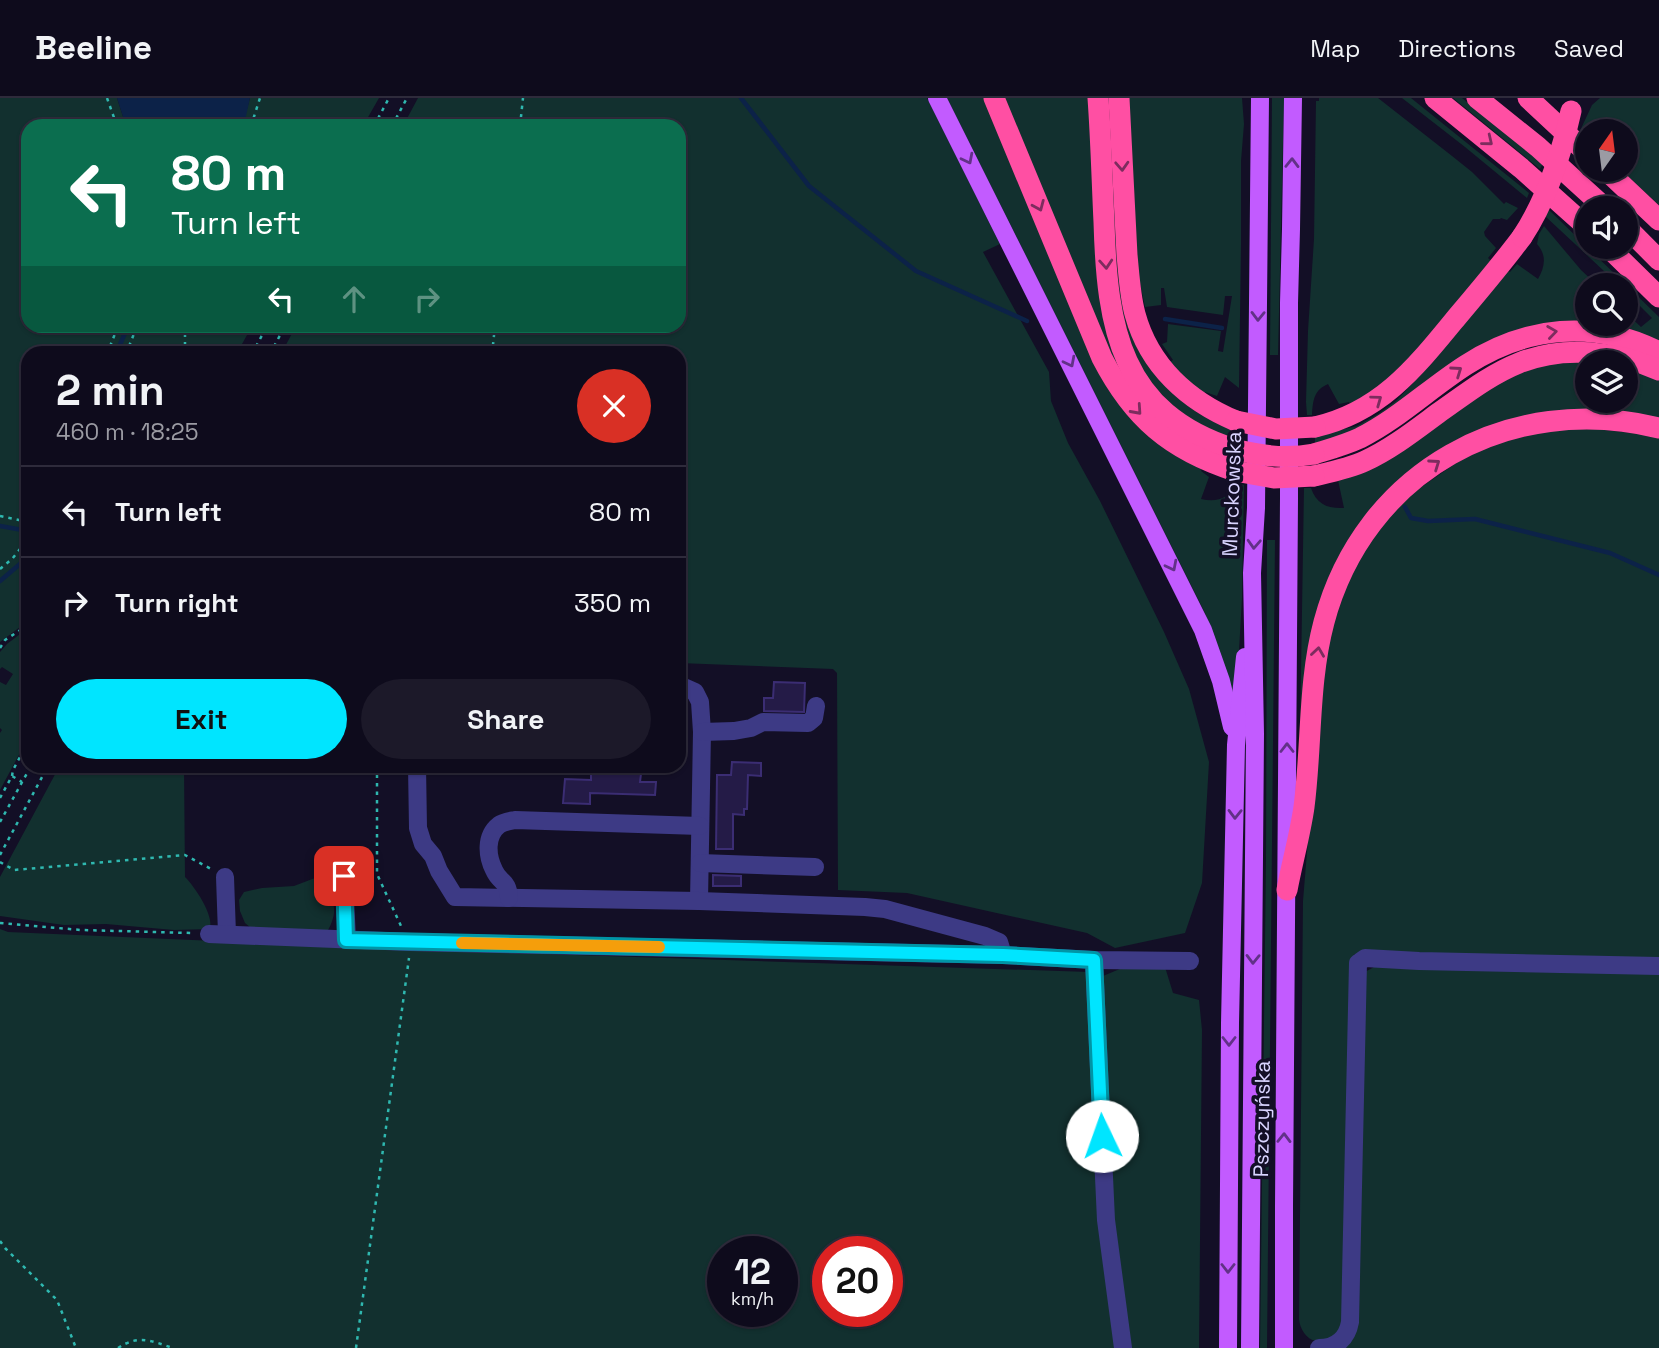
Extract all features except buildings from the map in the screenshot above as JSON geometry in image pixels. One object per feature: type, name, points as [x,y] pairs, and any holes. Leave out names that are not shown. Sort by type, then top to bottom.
[{"type":"highway","points":[[994,98],[1102,358],[1115,382],[1141,416],[1155,429],[1175,445],[1213,464],[1274,478],[1314,476],[1364,462],[1385,451],[1479,384],[1519,363],[1550,355],[1591,352],[1629,359],[1659,370]]},
{"type":"highway","points":[[1098,98],[1105,265],[1114,324],[1122,349],[1135,375],[1158,405],[1184,427],[1214,443],[1260,454],[1283,456],[1314,454],[1341,446],[1366,435],[1487,352],[1525,338],[1568,330],[1588,331],[1626,339],[1659,352]]},
{"type":"highway","points":[[1119,98],[1129,281],[1135,315],[1146,342],[1178,385],[1199,403],[1236,421],[1276,429],[1315,427],[1359,412],[1408,375],[1522,237],[1552,178],[1563,144],[1568,112]]},
{"type":"highway","points":[[1435,98],[1521,167],[1575,216]]},
{"type":"highway","points":[[1477,98],[1538,147],[1592,196]]},
{"type":"highway","points":[[1521,98],[1568,112]]},
{"type":"highway","points":[[1528,98],[1568,112]]},
{"type":"highway","points":[[1619,182],[1659,220]]},
{"type":"highway","points":[[1638,240],[1659,260]]},
{"type":"highway","points":[[1620,259],[1659,297]]},
{"type":"highway","points":[[1287,890],[1304,808],[1312,698],[1324,620],[1345,568],[1360,540],[1375,520],[1408,485],[1444,457],[1483,438],[1513,428],[1552,420],[1599,418],[1659,428]]},
{"type":"main road","points":[[937,98],[1203,630],[1221,681],[1236,745]]},
{"type":"main road","name":"Murckowska","points":[[1254,891],[1252,573],[1256,508],[1260,98]]},
{"type":"main road","points":[[1287,890],[1289,303],[1293,98]]},
{"type":"main road","points":[[1227,1343],[1236,745],[1252,573]]},
{"type":"main road","name":"Pszczyńska","points":[[1284,1348],[1287,890]]},
{"type":"main road","name":"Pszczyńska","points":[[1250,1348],[1254,891]]},
{"type":"lane","points":[[686,688],[695,692],[700,702],[702,732],[699,901]]},
{"type":"lane","points":[[702,732],[734,731],[751,728],[763,722],[808,723],[814,718],[816,706]]},
{"type":"lane","points":[[417,773],[418,828],[423,845],[433,856],[455,897],[699,901],[885,909],[985,936],[999,942],[1003,955]]},
{"type":"lane","points":[[509,898],[509,888],[494,872],[488,848],[492,834],[501,823],[515,820],[700,827]]},
{"type":"lane","points":[[700,863],[816,867]]},
{"type":"lane","points":[[344,876],[346,940]]},
{"type":"lane","points":[[225,877],[218,934],[410,942],[1190,961]]},
{"type":"lane","points":[[1319,1348],[1338,1344],[1347,1334],[1350,1322],[1358,963],[1365,958],[1659,966]]},
{"type":"lane","points":[[1094,960],[1106,1220],[1123,1348]]},
{"type":"lane","points":[[1284,1348],[1290,1348]]},
{"type":"path","points":[[107,98],[114,119]]},
{"type":"path","points":[[253,119],[260,98]]},
{"type":"path","points":[[378,119],[389,98]]},
{"type":"path","points":[[396,119],[407,98]]},
{"type":"path","points":[[521,119],[523,98]]},
{"type":"path","points":[[0,516],[21,520]]},
{"type":"path","points":[[0,569],[21,548]]},
{"type":"path","points":[[0,648],[5,640],[21,630]]},
{"type":"path","points":[[0,798],[21,755]]},
{"type":"path","points":[[0,822],[26,773]]},
{"type":"path","points":[[0,855],[44,773]]},
{"type":"path","points":[[356,1348],[410,942],[377,874],[377,773]]},
{"type":"path","points":[[12,776],[22,782]]},
{"type":"path","points":[[0,808],[6,811]]},
{"type":"path","points":[[0,862],[14,870],[185,855],[225,877]]},
{"type":"path","points":[[0,923],[81,930],[218,934]]},
{"type":"path","points":[[0,1241],[57,1300],[76,1348]]},
{"type":"path","points":[[118,1348],[128,1342],[142,1339],[173,1348]]},
{"type":"green space","points":[[0,98],[117,98],[124,119],[21,119],[21,333],[248,333],[241,346],[21,346],[21,626],[0,642]]},
{"type":"green space","points":[[250,98],[379,98],[367,119],[244,119]]},
{"type":"green space","points":[[418,98],[927,98],[1000,244],[983,252],[1049,372],[1051,401],[1068,443],[1100,501],[1189,689],[1209,762],[1202,883],[1185,933],[1115,948],[1087,933],[907,893],[838,890],[837,673],[833,669],[686,663],[686,346],[285,346],[292,333],[686,333],[686,119],[407,119]]},
{"type":"green space","points":[[947,98],[987,98],[1088,341],[1209,477],[1201,499],[1222,498],[1236,483],[1244,485],[1242,598],[1236,703],[1205,613]]},
{"type":"green space","points":[[1002,98],[1092,98],[1119,360],[1115,366]]},
{"type":"green space","points":[[1105,98],[1111,98],[1147,363],[1165,386],[1185,404],[1234,431],[1234,441],[1214,433],[1182,414],[1152,385],[1139,366],[1117,300]]},
{"type":"green space","points":[[1129,98],[1242,98],[1244,124],[1241,161],[1239,388],[1225,377],[1217,396],[1205,392],[1204,394],[1192,385],[1170,362],[1173,360],[1162,344],[1167,342],[1168,324],[1221,331],[1218,351],[1223,352],[1232,296],[1225,296],[1223,315],[1167,307],[1164,288],[1161,288],[1161,305],[1145,307],[1138,274]]},
{"type":"green space","points":[[1272,98],[1284,98],[1278,355],[1270,355]]},
{"type":"green space","points":[[1319,98],[1378,98],[1472,172],[1504,204],[1506,202],[1518,208],[1507,220],[1493,219],[1484,232],[1496,248],[1488,258],[1492,262],[1406,363],[1380,386],[1351,405],[1349,402],[1339,404],[1328,384],[1323,386],[1315,396],[1312,415],[1307,415],[1316,101],[1319,101]]},
{"type":"green space","points":[[1402,98],[1411,98],[1529,193],[1527,198],[1465,147]]},
{"type":"green space","points":[[1453,98],[1462,98],[1543,163],[1540,169]]},
{"type":"green space","points":[[1600,98],[1659,98],[1659,205],[1634,182],[1638,182],[1638,119],[1586,119],[1592,105]]},
{"type":"green space","points":[[1549,210],[1575,235],[1575,244],[1545,216]]},
{"type":"green space","points":[[1544,226],[1584,273],[1575,273],[1575,323],[1557,323],[1358,430],[1315,444],[1315,436],[1357,426],[1396,401],[1433,362],[1508,271],[1517,264],[1538,279],[1544,261],[1537,244]]},
{"type":"green space","points":[[1591,259],[1599,259],[1614,273],[1606,273]]},
{"type":"green space","points":[[1638,297],[1659,317],[1659,344],[1634,336],[1638,336],[1638,324],[1641,327],[1652,318],[1638,304]]},
{"type":"green space","points":[[1548,362],[1575,362],[1575,413],[1638,413],[1638,370],[1659,378],[1659,421],[1533,416],[1366,518],[1300,734],[1304,488],[1311,488],[1323,504],[1344,508],[1338,480],[1487,387]]},
{"type":"green space","points":[[1568,426],[1659,436],[1659,1348],[1344,1348],[1365,972],[1374,967],[1385,966],[1354,954],[1344,1322],[1334,1338],[1316,1341],[1304,1333],[1299,1319],[1303,901],[1326,648],[1353,566],[1398,503],[1481,446]]},
{"type":"green space","points":[[1267,540],[1275,540],[1267,1348],[1260,1348],[1266,859]]},
{"type":"green space","points":[[21,633],[21,751],[0,790],[0,682],[6,685],[13,674],[2,667],[0,669],[0,652]]},
{"type":"green space","points":[[56,773],[184,773],[185,877],[206,909],[210,929],[174,930],[106,924],[64,925],[0,916],[0,877]]},
{"type":"green space","points":[[315,878],[322,880],[333,902],[334,914],[325,936],[257,933],[245,923],[239,900],[244,892],[294,886]]},
{"type":"green space","points":[[0,929],[8,932],[397,949],[1089,972],[1103,976],[1127,966],[1165,967],[1173,993],[1199,1000],[1202,1030],[1199,1348],[0,1348]]},
{"type":"water","points":[[117,98],[250,98],[244,119],[124,119]]},
{"type":"waterway","points":[[741,98],[809,186],[916,271],[1027,321]]},
{"type":"waterway","points":[[1165,319],[1222,328]]},
{"type":"waterway","points":[[119,346],[125,333]]},
{"type":"waterway","points":[[1405,507],[1411,518],[1428,521],[1475,519],[1610,553],[1659,575]]},
{"type":"waterway","points":[[0,526],[21,530]]},
{"type":"waterway","points":[[0,581],[21,563]]},
{"type":"slow traffic","points":[[462,943],[659,947]]},
{"type":"route","points":[[344,876],[346,940],[1003,955],[1094,960],[1102,1136]]}]
